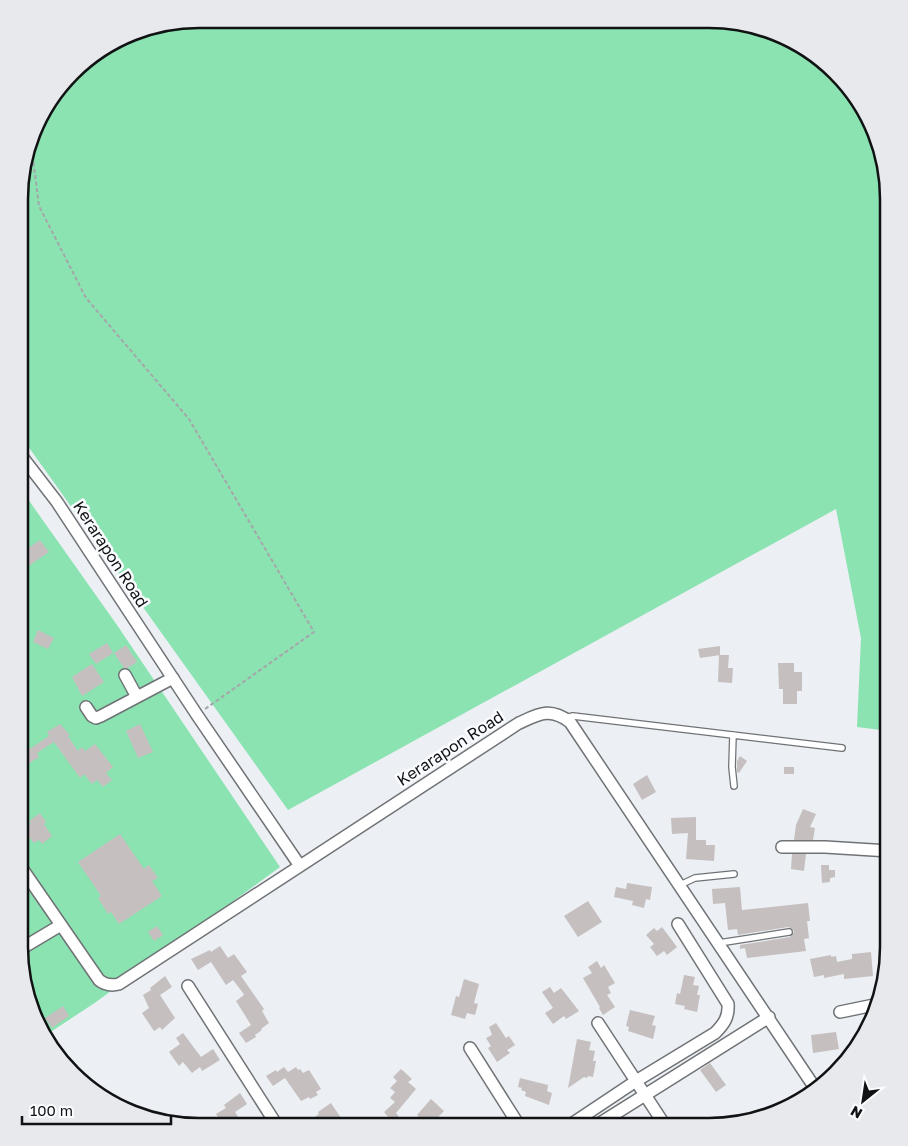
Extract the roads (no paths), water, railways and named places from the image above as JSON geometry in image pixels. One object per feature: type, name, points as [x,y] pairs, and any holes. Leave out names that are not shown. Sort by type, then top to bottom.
[{"type":"street","name":"Kerarapon Road","points":[[28,464],[57,502],[197,715],[300,866],[519,723],[542,713],[556,714],[565,718]]},
{"type":"street","points":[[125,675],[137,697]]},
{"type":"street","points":[[86,707],[92,716],[96,718],[173,678]]},
{"type":"street","points":[[565,718],[570,722],[812,1084]]},
{"type":"street","points":[[782,847],[825,847],[880,850]]},
{"type":"street","points":[[28,877],[99,980],[104,984],[116,985],[300,866]]},
{"type":"street","points":[[28,944],[60,924]]},
{"type":"street","points":[[580,1118],[636,1081],[715,1033],[728,1017],[728,1004],[725,997],[678,924]]},
{"type":"street","points":[[188,986],[272,1118]]},
{"type":"street","points":[[840,1012],[870,1006]]},
{"type":"street","points":[[608,1118],[769,1017]]},
{"type":"street","points":[[598,1023],[660,1118]]},
{"type":"street","points":[[470,1048],[514,1118]]},
{"type":"lane","points":[[565,718],[573,716],[842,748]]},
{"type":"lane","points":[[733,735],[732,767],[734,786]]},
{"type":"lane","points":[[680,885],[695,878],[734,874]]},
{"type":"lane","points":[[719,943],[789,932]]}]
